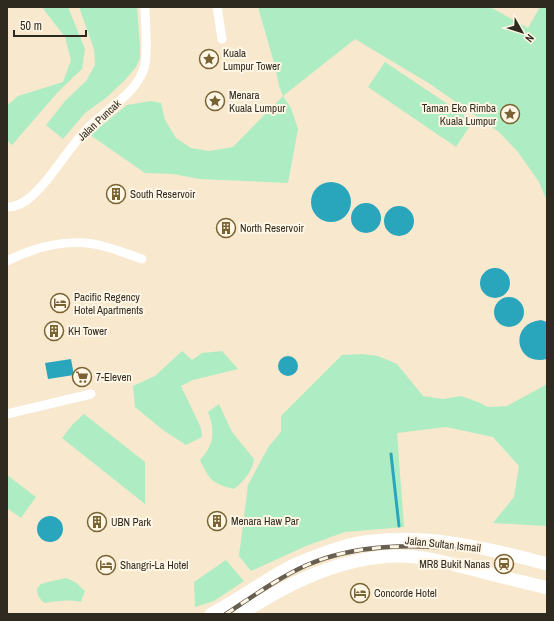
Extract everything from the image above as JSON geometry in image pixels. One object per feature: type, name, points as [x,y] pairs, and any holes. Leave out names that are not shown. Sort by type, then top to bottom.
[{"type":"main road","name":"Jalan Sultan Ismail","points":[[211,614],[291,567],[323,554],[364,542],[412,540],[450,543],[511,554],[547,564]]},
{"type":"main road","name":"Jalan Sultan Ismail","points":[[242,614],[281,589],[310,576],[343,564],[375,558],[397,556],[423,558],[444,562],[547,588]]},
{"type":"street","name":"Jalan Puncak","points":[[7,207],[20,204],[34,194],[48,179],[87,129],[115,105],[135,85],[144,70],[146,43],[145,7]]},
{"type":"street","points":[[217,7],[222,39]]},
{"type":"street","points":[[7,261],[30,251],[73,243],[106,246],[142,259]]},
{"type":"street","points":[[7,414],[91,394]]},
{"type":"green space","points":[[43,7],[68,7],[85,49],[82,69],[58,92],[12,145],[7,140],[7,102],[9,104],[18,96],[63,82],[71,60],[65,37]]},
{"type":"green space","points":[[79,7],[137,7],[140,58],[136,67],[126,79],[107,97],[85,113],[63,139],[46,125],[66,100],[86,81],[95,65],[94,49]]},
{"type":"green space","name":"Taman Eko Rimba Kuala Lumpur","points":[[258,7],[490,7],[528,28],[540,7],[547,7],[547,201],[539,182],[518,152],[499,132],[430,84],[355,39],[283,96]]},
{"type":"green space","points":[[385,62],[473,121],[456,147],[368,87]]},
{"type":"green space","points":[[283,96],[291,108],[298,129],[288,183],[200,179],[173,174],[145,173],[90,135],[127,105],[151,101],[161,103],[165,120],[176,138],[191,148],[209,151],[233,147]]},
{"type":"green space","points":[[182,351],[192,360],[202,353],[222,351],[238,369],[193,380],[181,386],[201,428],[202,437],[186,445],[163,430],[135,407],[133,386],[155,376]]},
{"type":"green space","points":[[363,354],[378,356],[397,364],[423,396],[443,399],[461,396],[488,407],[507,406],[547,384],[547,526],[493,523],[514,497],[519,466],[493,437],[446,427],[397,433],[404,527],[345,532],[306,546],[251,571],[239,556],[248,485],[269,446],[281,432],[281,416],[342,355]]},
{"type":"green space","points":[[219,404],[232,432],[254,459],[247,476],[234,489],[216,483],[212,480],[206,473],[200,460],[209,448],[212,437],[212,425],[208,412]]},
{"type":"green space","points":[[84,414],[145,462],[145,504],[62,438],[73,424]]},
{"type":"green space","points":[[7,475],[36,497],[21,518],[7,508]]},
{"type":"green space","points":[[226,560],[244,581],[214,601],[195,607],[194,582]]},
{"type":"green space","points":[[66,578],[75,582],[85,591],[81,602],[68,600],[45,603],[40,599],[37,589],[41,584]]},
{"type":"water","points":[[331,182],[339,184],[345,188],[349,194],[351,202],[349,210],[345,216],[339,220],[331,222],[323,220],[317,216],[313,210],[311,202],[313,194],[317,188],[323,184]]},
{"type":"water","points":[[366,203],[377,207],[381,218],[377,229],[366,233],[355,229],[351,218],[355,207]]},
{"type":"water","points":[[399,206],[410,210],[414,221],[410,232],[399,236],[388,232],[384,221],[388,210]]},
{"type":"water","points":[[495,268],[506,272],[510,283],[506,294],[495,298],[484,294],[480,283],[484,272]]},
{"type":"water","points":[[509,297],[520,301],[524,312],[520,323],[509,327],[498,323],[494,312],[498,301]]},
{"type":"water","points":[[541,320],[547,322],[547,359],[536,360],[528,357],[522,351],[520,336],[524,328],[530,323]]},
{"type":"water","points":[[288,356],[295,359],[298,366],[295,373],[288,376],[281,373],[278,366],[281,359]]},
{"type":"water","points":[[71,359],[74,375],[48,379],[45,363]]},
{"type":"water","points":[[50,516],[59,520],[63,529],[59,538],[50,542],[41,538],[37,529],[41,520]]},
{"type":"waterway","points":[[391,454],[399,526]]},
{"type":"railway","points":[[226,614],[286,576],[307,565],[326,558],[364,549],[384,547],[424,546],[463,549]]},
{"type":"place","name":"Kuala Lumpur Tower","points":[[209,59]]},
{"type":"place","name":"Menara Kuala Lumpur","points":[[215,101]]},
{"type":"place","name":"Taman Eko Rimba Kuala Lumpur","points":[[510,114]]},
{"type":"place","name":"South Reservoir","points":[[116,194]]},
{"type":"place","name":"North Reservoir","points":[[226,228]]},
{"type":"place","name":"Pacific Regency Hotel Apartments","points":[[60,303]]},
{"type":"place","name":"KH Tower","points":[[54,331]]},
{"type":"place","name":"7-Eleven","points":[[82,377]]},
{"type":"place","name":"Menara Haw Par","points":[[217,521]]},
{"type":"place","name":"UBN Park","points":[[97,522]]},
{"type":"place","name":"MR8 Bukit Nanas","points":[[504,564]]},
{"type":"place","name":"Shangri-La Hotel","points":[[106,565]]},
{"type":"place","name":"Concorde Hotel","points":[[360,593]]}]
